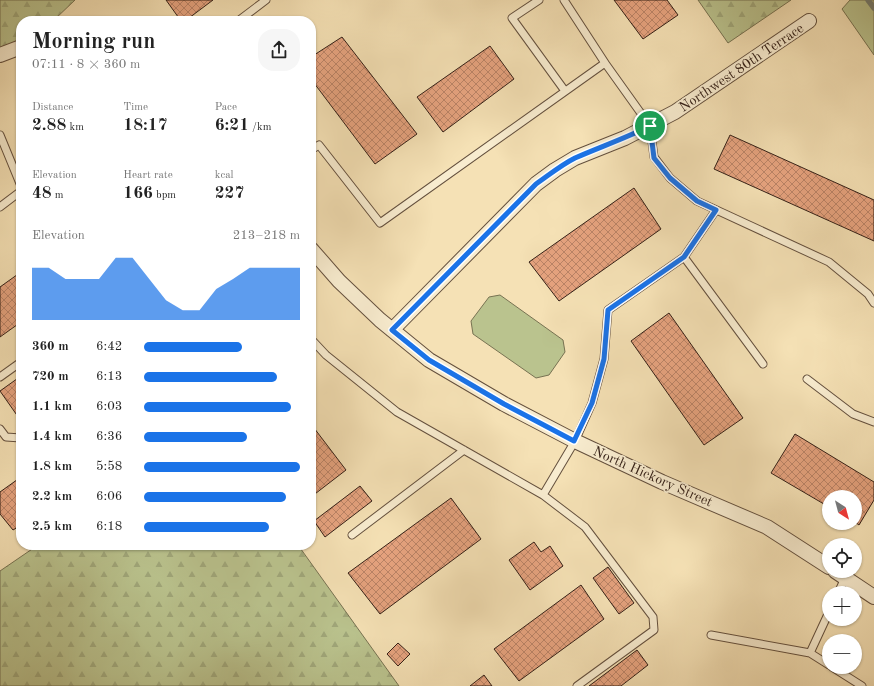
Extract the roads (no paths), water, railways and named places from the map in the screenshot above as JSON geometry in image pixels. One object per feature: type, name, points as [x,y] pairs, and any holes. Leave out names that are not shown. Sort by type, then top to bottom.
[{"type":"street","name":"Northwest 80th Terrace","points":[[392,330],[536,184],[575,158],[625,138],[675,112],[809,21]]},
{"type":"street","points":[[0,55],[16,49]]},
{"type":"street","name":"North Hickory Street","points":[[316,255],[339,281],[392,330],[429,360],[504,404],[574,441],[662,482],[768,527],[822,562]]},
{"type":"street","points":[[846,578],[874,598]]},
{"type":"lane","points":[[245,16],[266,0]]},
{"type":"lane","points":[[539,0],[512,18],[565,91]]},
{"type":"lane","points":[[564,0],[605,63],[650,126],[654,158],[670,178],[697,201],[829,262],[868,294],[874,303]]},
{"type":"lane","points":[[316,147],[319,145],[380,223],[605,63]]},
{"type":"lane","points":[[0,135],[16,174]]},
{"type":"lane","points":[[0,207],[16,195]]},
{"type":"lane","points":[[543,494],[574,441],[592,403],[604,359],[608,310],[684,257],[716,210]]},
{"type":"lane","points":[[684,257],[763,364]]},
{"type":"lane","points":[[316,344],[326,355],[397,412],[543,494],[585,527],[652,617],[654,630],[577,686]]},
{"type":"lane","points":[[0,377],[16,366]]},
{"type":"lane","points":[[807,380],[853,414],[874,422]]},
{"type":"lane","points":[[0,429],[6,437],[16,438]]},
{"type":"lane","points":[[352,534],[464,450]]},
{"type":"lane","points":[[810,653],[823,626]]},
{"type":"lane","points":[[711,636],[810,653],[822,661]]},
{"type":"lane","points":[[843,674],[862,686]]},
{"type":"waterway","points":[[868,0],[874,8]]}]
